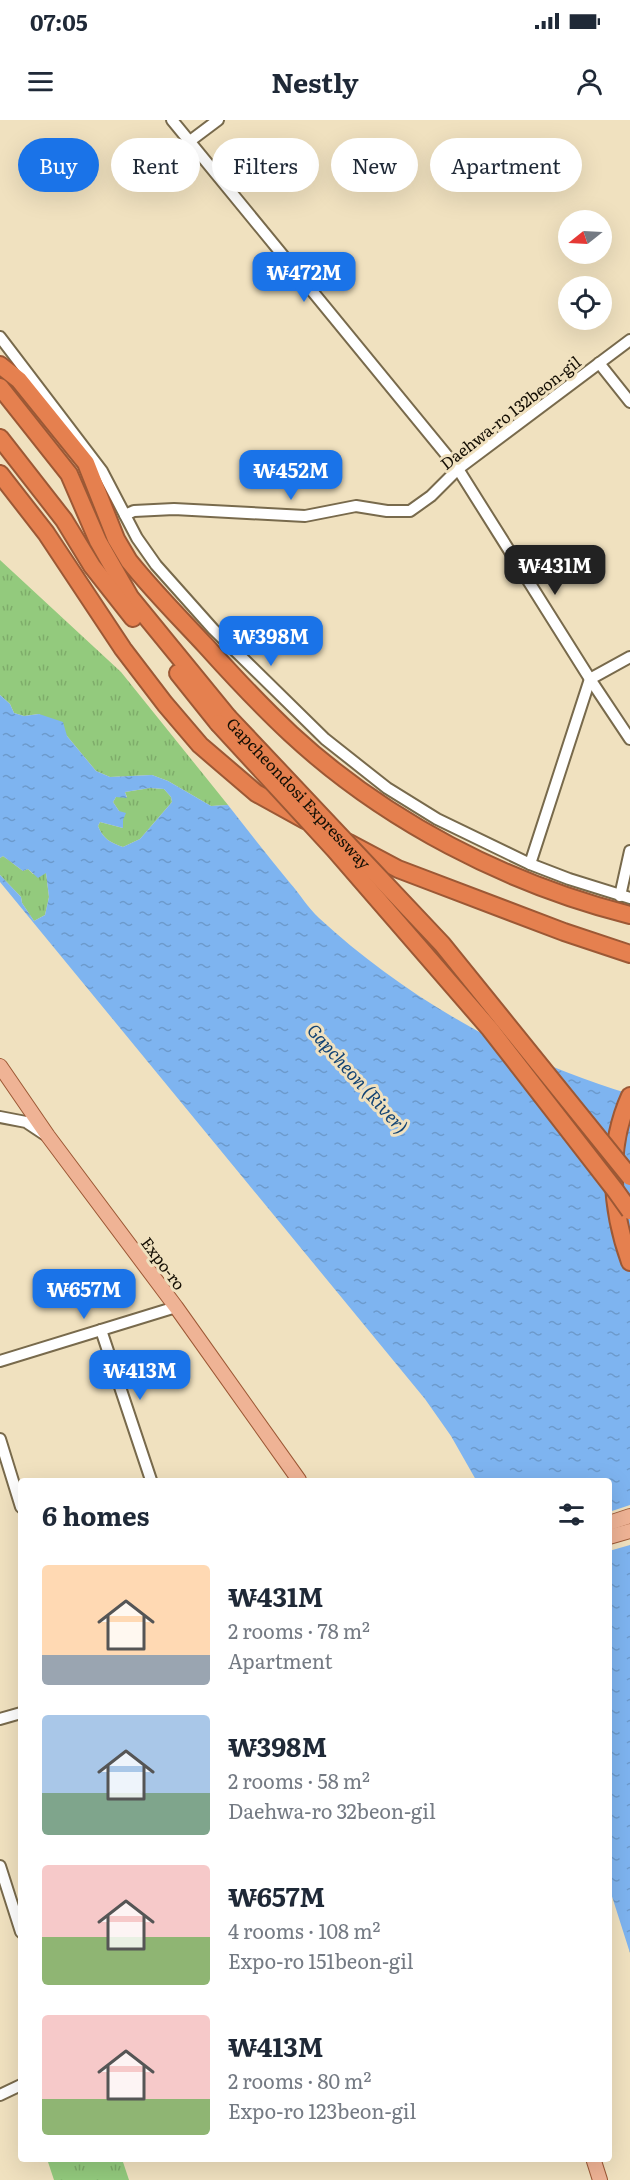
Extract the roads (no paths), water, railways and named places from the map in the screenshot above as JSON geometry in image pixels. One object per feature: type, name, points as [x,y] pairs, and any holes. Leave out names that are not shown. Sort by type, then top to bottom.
[{"type":"highway","points":[[0,365],[19,380],[86,463],[116,539],[136,569],[243,686],[292,735],[339,774],[384,806],[443,842],[548,890],[630,915]]},
{"type":"highway","name":"Gapcheondosi Expressway","points":[[0,387],[69,474],[98,541],[130,597],[223,720],[442,944],[630,1178]]},
{"type":"highway","name":"Gapcheondosi Expressway","points":[[0,438],[64,520],[92,566],[490,1029],[630,1211]]},
{"type":"highway","points":[[0,474],[46,533],[123,649],[165,704],[200,745],[256,793],[398,869],[564,932],[630,954]]},
{"type":"highway","points":[[630,1096],[619,1128],[614,1182],[616,1218],[630,1262]]},
{"type":"main road","name":"Expo-ro","points":[[1,1069],[48,1136],[176,1307],[298,1478]]},
{"type":"main road","points":[[612,1522],[630,1516]]},
{"type":"main road","points":[[612,1536],[630,1531]]},
{"type":"main road","points":[[594,2162],[600,2180]]},
{"type":"street","points":[[172,120],[187,138]]},
{"type":"street","points":[[194,138],[219,120]]},
{"type":"street","points":[[200,153],[458,469],[630,739]]},
{"type":"street","points":[[0,337],[97,464],[137,538],[156,565],[213,629],[325,739],[387,788],[437,819],[530,864],[569,879],[625,897],[630,851]]},
{"type":"street","name":"Daehwa-ro 132beon-gil","points":[[125,515],[134,511],[174,509],[305,516],[356,506],[387,511],[410,511],[431,496],[458,469],[630,340]]},
{"type":"street","points":[[599,363],[630,402]]},
{"type":"street","points":[[530,864],[590,679],[630,657]]},
{"type":"street","points":[[0,1117],[26,1122],[48,1136]]},
{"type":"street","points":[[0,1361],[176,1307]]},
{"type":"street","points":[[101,1330],[150,1478]]},
{"type":"street","points":[[0,1439],[18,1497]]},
{"type":"street","points":[[0,1719],[18,1714]]},
{"type":"street","points":[[0,1866],[18,1923]]},
{"type":"street","points":[[0,2096],[18,2087]]},
{"type":"street","points":[[0,2096],[18,2094]]},
{"type":"water","name":"Gapcheon (River)","points":[[0,695],[10,704],[14,713],[24,716],[39,714],[63,722],[67,736],[96,771],[110,777],[152,775],[168,781],[211,806],[228,805],[315,914],[389,975],[426,1000],[464,1024],[545,1064],[630,1094],[630,1953],[612,1896],[612,1478],[475,1478],[451,1436],[425,1399],[0,882],[0,875],[21,897],[22,903],[34,921],[45,915],[49,897],[46,873],[38,878],[28,869],[23,871],[3,856],[0,858]],"holes":[[[150,788],[164,789],[172,802],[140,839],[123,847],[105,837],[98,826],[100,822],[123,828],[126,813],[119,811],[113,802],[116,797],[127,798],[125,792]]]}]
